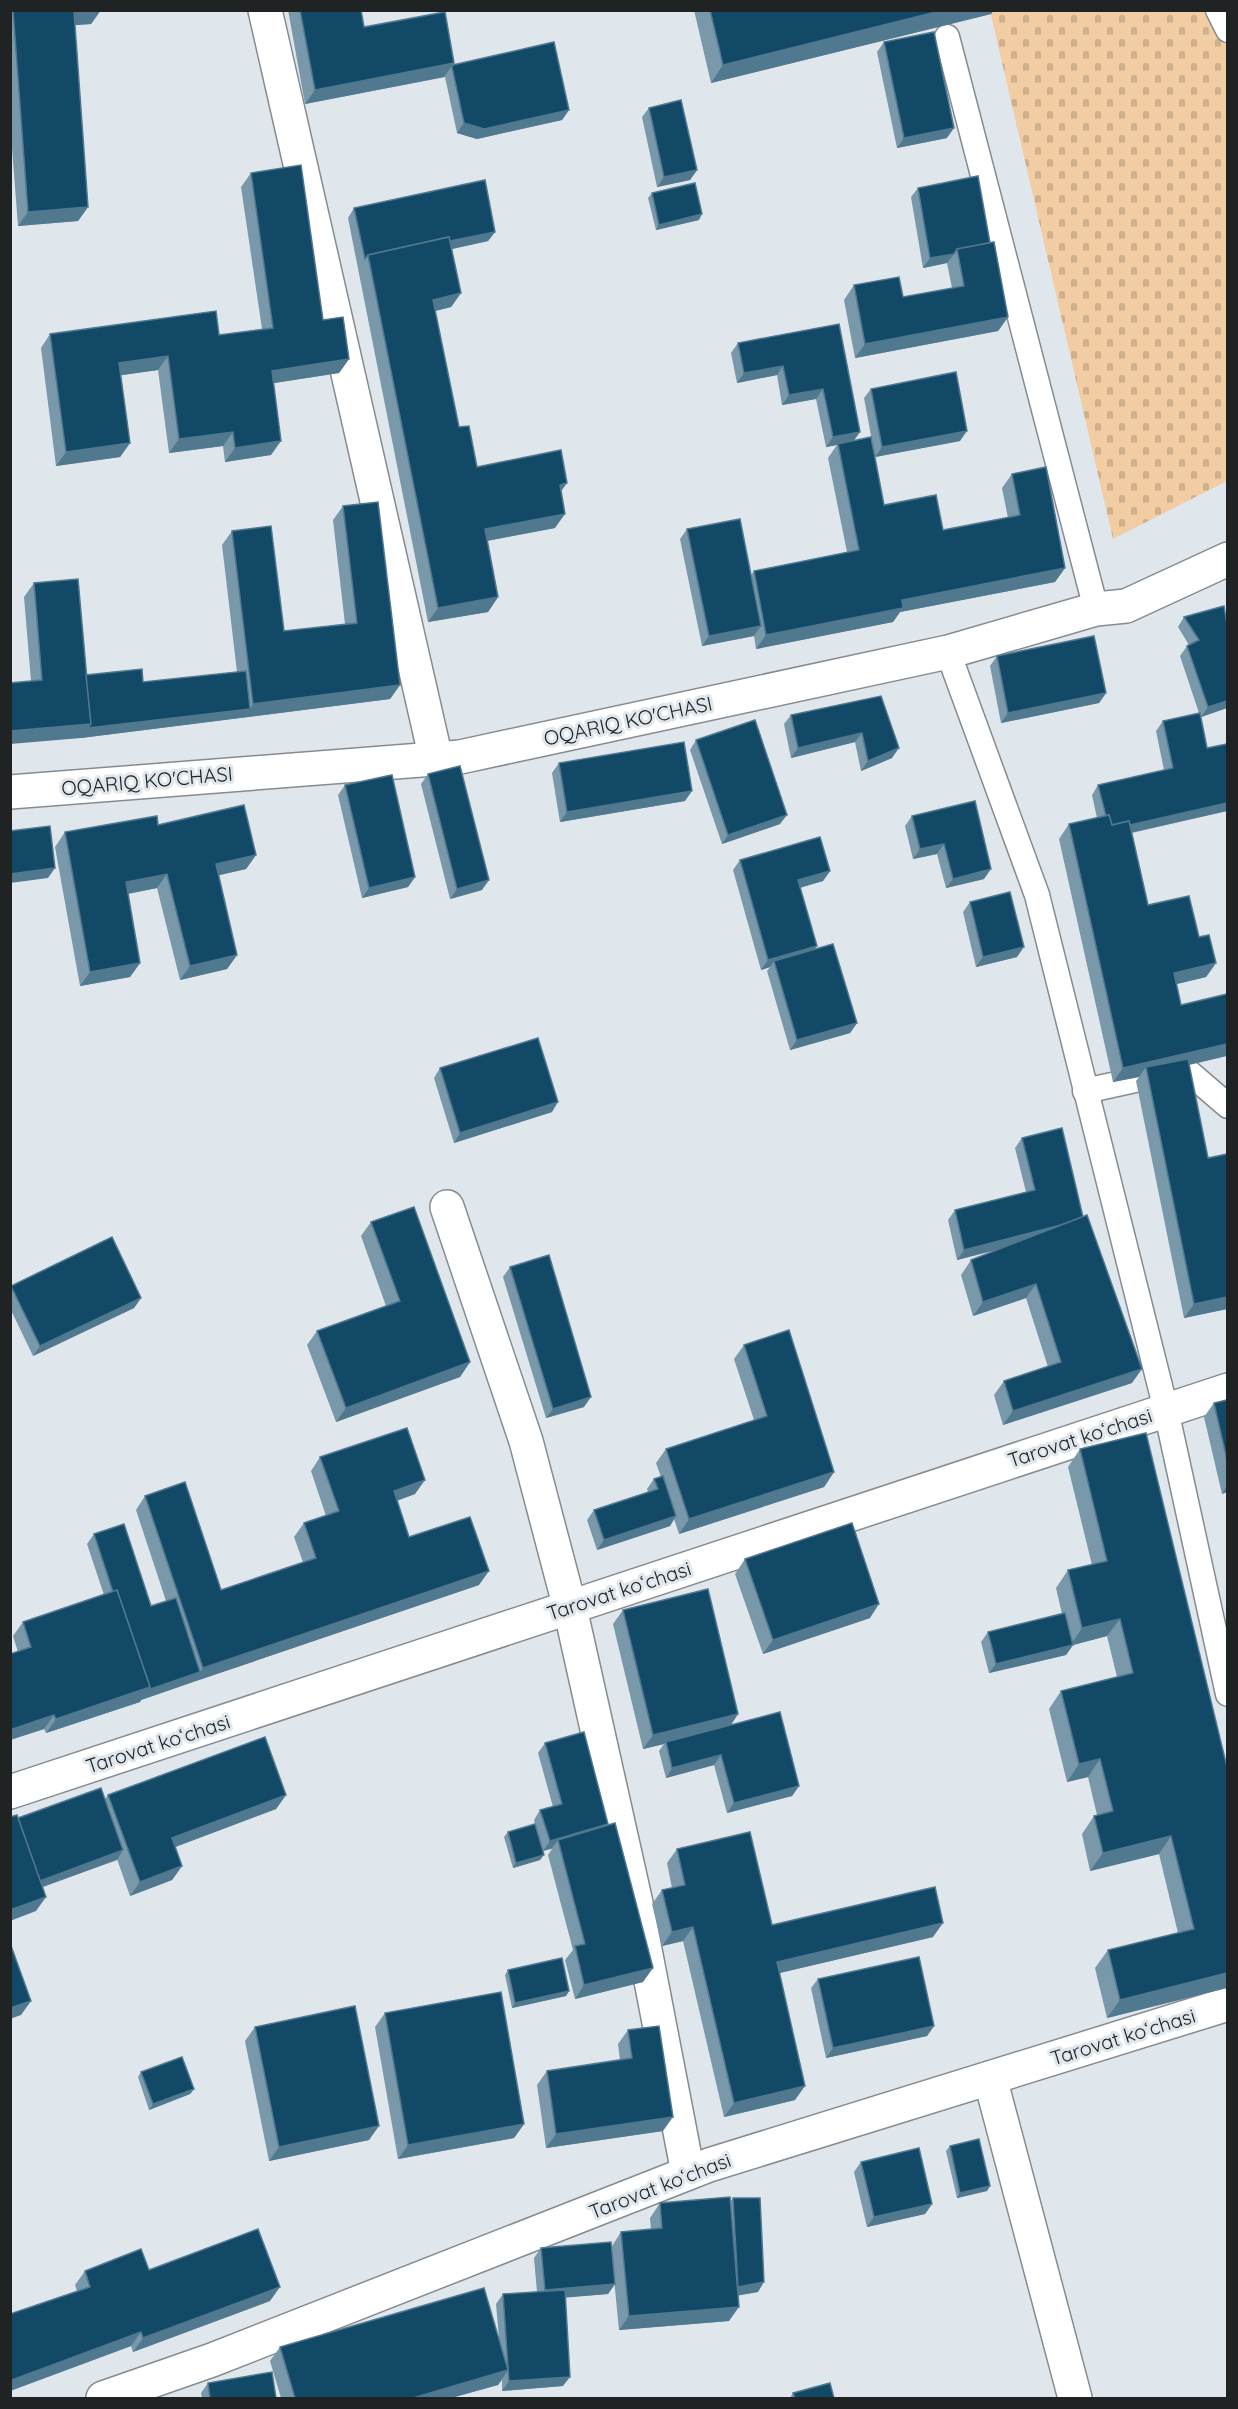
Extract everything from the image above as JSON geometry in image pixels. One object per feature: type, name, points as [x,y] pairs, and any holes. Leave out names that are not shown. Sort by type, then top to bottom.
[{"type":"street","points":[[265,10],[436,759]]},
{"type":"street","name":"OQARIQ KO'CHASI","points":[[10,792],[460,757],[948,652],[1096,609],[1126,606],[1227,559]]},
{"type":"street","points":[[447,1207],[526,1441],[570,1608],[636,1903],[688,2173]]},
{"type":"street","name":"Tarovat koʻchasi","points":[[10,1792],[1227,1390]]},
{"type":"street","name":"Tarovat koʻchasi","points":[[104,2398],[223,2355],[688,2173],[1227,2004]]},
{"type":"street","points":[[990,2078],[1075,2398]]},
{"type":"lane","points":[[1218,10],[1227,30]]},
{"type":"lane","points":[[947,37],[1096,609]]},
{"type":"lane","points":[[948,652],[1036,895],[1166,1410],[1227,1694]]},
{"type":"lane","points":[[1085,1090],[1185,1069],[1227,1106]]},
{"type":"green space","points":[[990,11],[1227,11],[1227,481],[1113,539]]},
{"type":"building","points":[[13,10],[91,10],[74,12],[88,207],[28,212]]},
{"type":"building","points":[[300,10],[361,10],[364,27],[445,12],[454,63],[315,90]]},
{"type":"building","points":[[710,10],[944,10],[723,65]]},
{"type":"building","points":[[934,32],[954,128],[904,138],[884,42]]},
{"type":"building","points":[[554,42],[569,110],[484,129],[464,123],[453,65]]},
{"type":"building","points":[[681,100],[697,170],[664,177],[649,108]]},
{"type":"building","points":[[301,165],[323,320],[343,317],[349,359],[272,371],[281,441],[235,448],[233,432],[179,439],[168,356],[119,363],[130,443],[66,452],[50,334],[216,311],[219,335],[273,328],[251,173]]},
{"type":"building","points":[[978,176],[990,243],[957,249],[954,254],[930,258],[918,188]]},
{"type":"building","points":[[485,180],[495,232],[450,241],[449,237],[368,255],[365,259],[354,208]]},
{"type":"building","points":[[695,183],[702,214],[659,225],[652,193]]},
{"type":"building","points":[[449,237],[461,293],[433,300],[459,427],[469,426],[477,467],[561,450],[567,483],[560,485],[565,514],[485,529],[498,597],[438,608],[368,255]]},
{"type":"building","points":[[994,242],[1008,317],[865,344],[854,285],[899,277],[903,297],[964,286],[957,249]]},
{"type":"building","points":[[839,324],[860,432],[833,437],[823,389],[789,395],[783,366],[744,373],[738,343]]},
{"type":"building","points":[[956,372],[967,431],[882,447],[871,389]]},
{"type":"building","points":[[871,437],[884,505],[936,495],[943,530],[1020,515],[1012,474],[1046,467],[1065,568],[902,600],[903,608],[766,635],[754,571],[859,550],[838,444]]},
{"type":"building","points":[[378,502],[400,685],[253,704],[232,531],[271,526],[284,631],[357,623],[343,506]]},
{"type":"building","points":[[740,519],[761,626],[709,636],[687,529]]},
{"type":"building","points":[[78,579],[91,724],[10,731],[10,683],[42,680],[34,583]]},
{"type":"building","points":[[1224,606],[1227,625],[1227,701],[1208,707],[1187,646],[1199,640],[1184,617]]},
{"type":"building","points":[[1094,636],[1106,693],[1008,713],[997,656]]},
{"type":"building","points":[[142,669],[143,682],[246,671],[250,709],[88,728],[91,724],[86,675]]},
{"type":"building","points":[[881,696],[899,748],[868,761],[862,733],[798,748],[791,715]]},
{"type":"building","points":[[1200,713],[1207,748],[1227,744],[1227,803],[1130,825],[1129,821],[1112,825],[1109,815],[1106,816],[1098,785],[1173,768],[1163,721]]},
{"type":"building","points":[[755,720],[787,815],[728,835],[696,740]]},
{"type":"building","points":[[684,742],[692,791],[567,812],[559,763]]},
{"type":"building","points":[[460,766],[489,880],[457,889],[428,774]]},
{"type":"building","points":[[392,775],[415,877],[369,888],[345,785]]},
{"type":"building","points":[[975,801],[991,869],[953,879],[944,844],[920,849],[912,816]]},
{"type":"building","points":[[244,805],[256,855],[216,864],[237,955],[190,966],[167,874],[126,882],[140,963],[90,972],[65,832],[157,816],[158,825]]},
{"type":"building","points":[[1109,815],[1112,825],[1129,821],[1148,905],[1189,896],[1199,937],[1209,935],[1216,963],[1174,973],[1181,1005],[1227,994],[1227,1044],[1123,1068],[1069,824]]},
{"type":"building","points":[[50,826],[55,868],[10,874],[10,831]]},
{"type":"building","points":[[820,837],[830,871],[798,880],[817,946],[768,960],[740,860]]},
{"type":"building","points":[[1010,892],[1024,947],[983,957],[970,902]]},
{"type":"building","points":[[833,944],[857,1023],[797,1040],[774,961]]},
{"type":"building","points":[[538,1038],[558,1102],[460,1133],[440,1068]]},
{"type":"building","points":[[1188,1059],[1208,1158],[1227,1154],[1227,1297],[1194,1304],[1146,1067]]},
{"type":"building","points":[[1062,1128],[1083,1217],[1061,1225],[964,1250],[955,1210],[1035,1190],[1022,1138]]},
{"type":"building","points":[[414,1207],[470,1362],[346,1408],[317,1331],[400,1301],[371,1222]]},
{"type":"building","points":[[1087,1215],[1142,1369],[1013,1411],[1004,1381],[1061,1362],[1036,1284],[983,1302],[971,1260]]},
{"type":"building","points":[[112,1237],[141,1298],[40,1346],[11,1286]]},
{"type":"building","points":[[549,1255],[591,1397],[553,1409],[510,1267]]},
{"type":"building","points":[[789,1330],[834,1472],[689,1519],[666,1449],[767,1416],[744,1345]]},
{"type":"building","points":[[1227,1400],[1227,1460],[1214,1403]]},
{"type":"building","points":[[407,1428],[425,1480],[394,1491],[409,1537],[470,1517],[489,1571],[203,1668],[145,1496],[185,1482],[221,1590],[316,1558],[304,1523],[339,1511],[320,1457]]},
{"type":"building","points":[[1146,1433],[1227,1767],[1227,1973],[1120,2000],[1108,1950],[1194,1929],[1171,1836],[1103,1853],[1094,1816],[1113,1811],[1100,1759],[1079,1764],[1061,1691],[1133,1673],[1120,1619],[1082,1628],[1068,1570],[1107,1561],[1080,1449]]},
{"type":"building","points":[[663,1476],[676,1516],[604,1540],[594,1510],[658,1489],[654,1479]]},
{"type":"building","points":[[852,1523],[879,1604],[773,1640],[745,1559]]},
{"type":"building","points":[[124,1524],[151,1606],[176,1598],[200,1672],[148,1690],[150,1687],[117,1590],[113,1592],[94,1534]]},
{"type":"building","points":[[708,1589],[738,1714],[653,1735],[623,1610]]},
{"type":"building","points":[[117,1590],[150,1687],[56,1719],[54,1715],[10,1730],[10,1654],[31,1647],[23,1622]]},
{"type":"building","points":[[1065,1613],[1073,1645],[996,1664],[988,1632]]},
{"type":"building","points":[[780,1712],[799,1786],[734,1803],[721,1755],[672,1768],[666,1742]]},
{"type":"building","points":[[584,1732],[608,1824],[550,1841],[540,1810],[562,1804],[545,1743]]},
{"type":"building","points":[[265,1737],[286,1795],[172,1838],[182,1866],[140,1882],[108,1795]]},
{"type":"building","points":[[101,1788],[123,1850],[40,1881],[18,1818]]},
{"type":"building","points":[[17,1815],[46,1897],[10,1910],[10,1817]]},
{"type":"building","points":[[615,1823],[653,1968],[584,1985],[575,1946],[585,1944],[558,1840]]},
{"type":"building","points":[[535,1824],[544,1855],[516,1863],[508,1832]]},
{"type":"building","points":[[750,1832],[772,1925],[935,1887],[943,1923],[777,1962],[805,2086],[734,2103],[693,1927],[672,1932],[662,1890],[685,1885],[677,1849]]},
{"type":"building","points":[[10,1943],[31,2001],[10,2008]]},
{"type":"building","points":[[919,1957],[934,2026],[833,2048],[818,1979]]},
{"type":"building","points":[[562,1958],[569,1991],[515,2003],[508,1970]]},
{"type":"building","points":[[501,1992],[524,2124],[408,2145],[385,2013]]},
{"type":"building","points":[[355,2006],[379,2126],[279,2147],[255,2027]]},
{"type":"building","points":[[659,2026],[673,2117],[556,2134],[547,2071],[632,2058],[628,2030]]},
{"type":"building","points":[[182,2057],[194,2089],[153,2104],[141,2072]]},
{"type":"building","points":[[979,2139],[990,2186],[960,2193],[950,2146]]},
{"type":"building","points":[[919,2148],[932,2204],[874,2217],[861,2162]]},
{"type":"building","points":[[730,2197],[739,2307],[629,2316],[621,2232],[662,2228],[660,2203]]},
{"type":"building","points":[[733,2198],[760,2198],[764,2282],[738,2287]]},
{"type":"building","points":[[258,2229],[280,2287],[143,2338],[141,2332],[12,2380],[10,2377],[10,2314],[90,2287],[85,2271],[141,2249],[149,2270]]},
{"type":"building","points":[[611,2242],[615,2284],[545,2290],[541,2248]]},
{"type":"building","points":[[484,2288],[508,2370],[413,2398],[295,2398],[280,2347]]},
{"type":"building","points":[[565,2290],[570,2377],[509,2381],[503,2294]]},
{"type":"building","points":[[272,2372],[276,2398],[210,2398],[208,2383]]},
{"type":"building","points":[[830,2383],[834,2398],[795,2398],[793,2393]]}]
